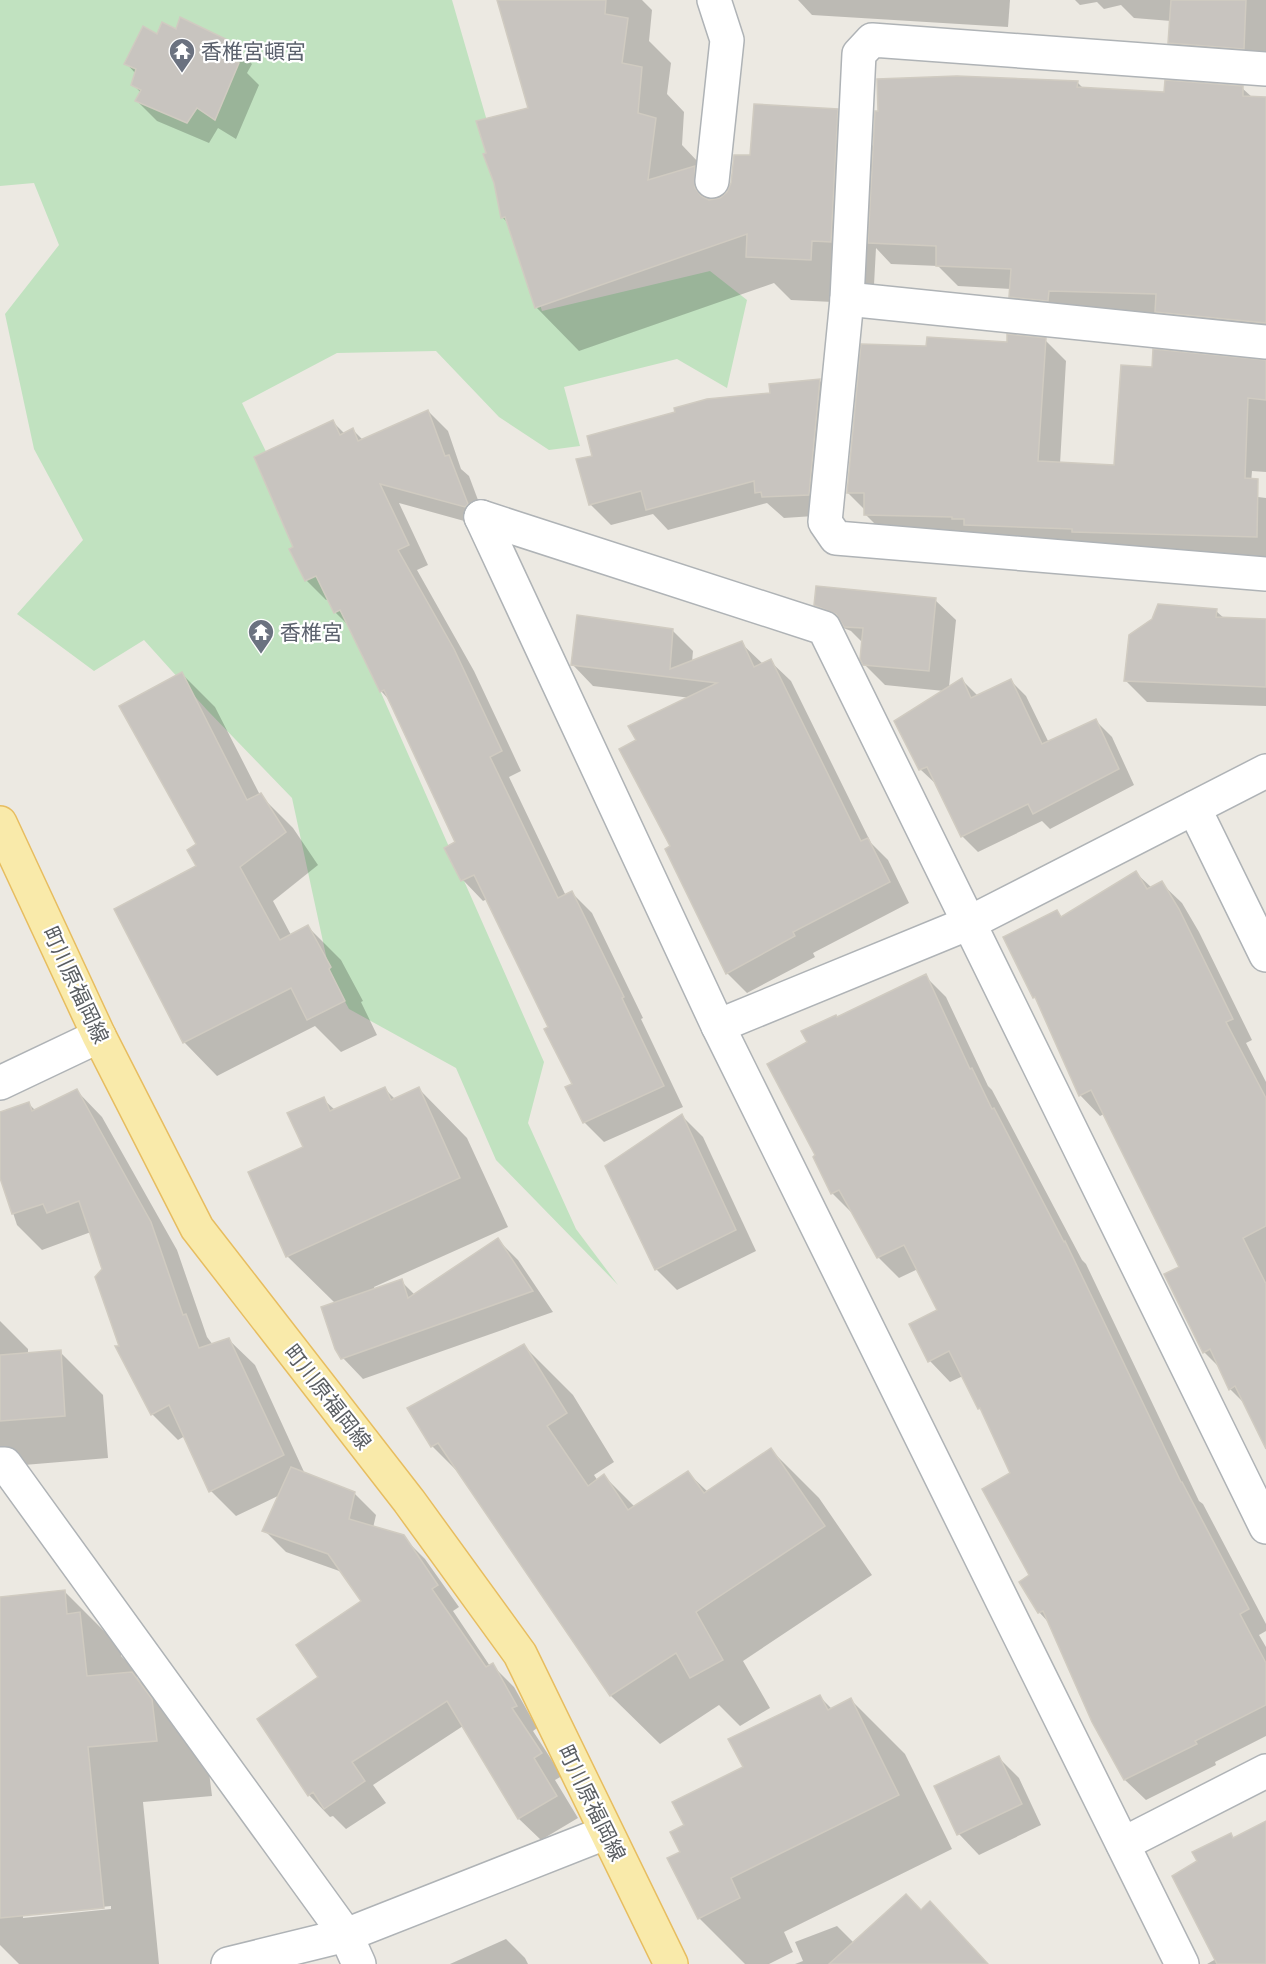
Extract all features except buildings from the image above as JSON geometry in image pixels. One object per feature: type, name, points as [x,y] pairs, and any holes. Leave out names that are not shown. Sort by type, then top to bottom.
[{"type":"main road","name":"町川原福岡線","points":[[0,823],[99,1036],[197,1228],[409,1501],[519,1654],[671,1964]]},
{"type":"street","points":[[712,181],[727,40],[714,0]]},
{"type":"street","points":[[1266,69],[872,40],[859,54],[847,299],[825,522],[836,538],[1266,574]]},
{"type":"street","points":[[847,299],[1266,342]]},
{"type":"street","points":[[1182,1964],[718,1026],[481,517],[824,628],[1266,1527]]},
{"type":"street","points":[[718,1026],[969,923],[1266,771]]},
{"type":"street","points":[[1194,808],[1266,955]]},
{"type":"street","points":[[0,1083],[99,1036]]},
{"type":"street","points":[[0,1464],[5,1464],[12,1473],[352,1950]]},
{"type":"street","points":[[1123,1844],[1266,1771]]},
{"type":"street","points":[[228,1964],[352,1950],[605,1833]]},
{"type":"green space","name":"香椎宮","points":[[0,0],[452,0],[542,311],[710,271],[747,300],[727,388],[677,359],[564,387],[580,446],[549,450],[499,417],[436,351],[337,353],[242,403],[348,618],[544,1062],[528,1123],[576,1229],[618,1285],[496,1160],[456,1068],[349,1009],[330,974],[292,798],[207,710],[144,640],[94,671],[17,614],[83,540],[34,449],[5,314],[59,245],[34,183],[0,186]]},
{"type":"place","name":"香椎宮頓宮","points":[[182,74]]},
{"type":"place","name":"香椎宮","points":[[261,655]]}]
